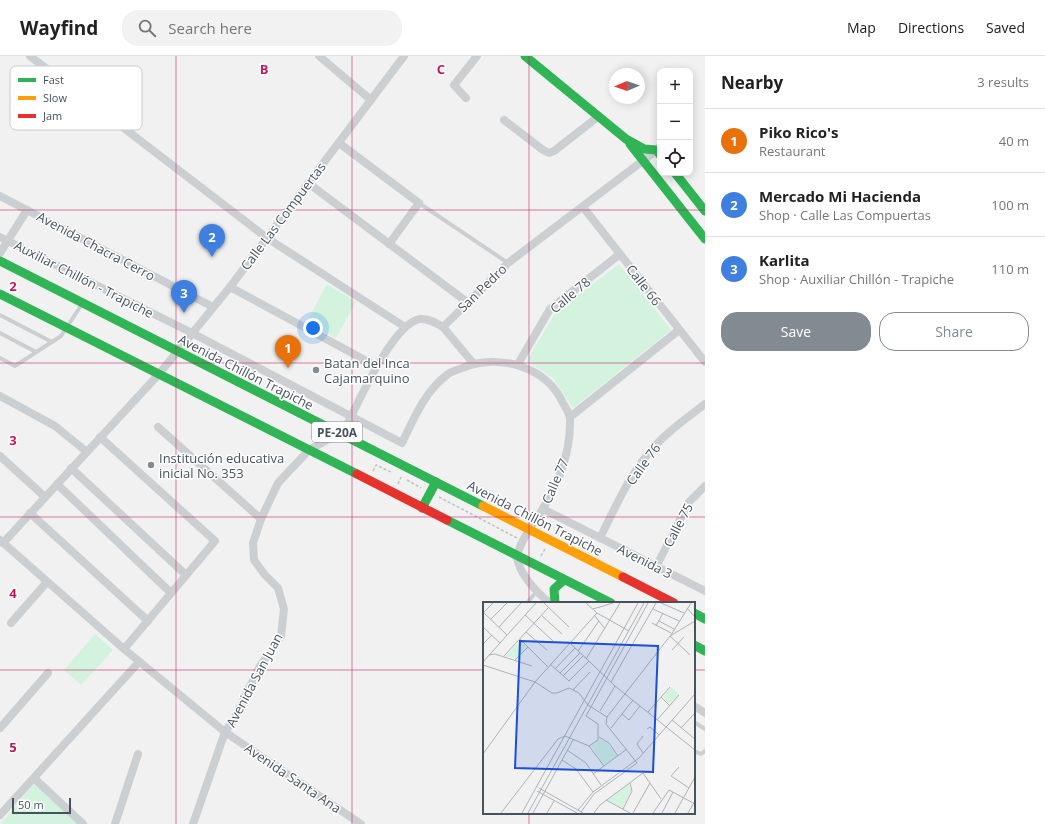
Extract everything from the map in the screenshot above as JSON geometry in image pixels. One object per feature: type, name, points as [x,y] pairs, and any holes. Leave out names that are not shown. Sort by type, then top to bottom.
[{"type":"main road","points":[[525,56],[626,139],[644,149],[657,152]]},
{"type":"main road","points":[[626,139],[705,239]]},
{"type":"main road","points":[[677,176],[705,211]]},
{"type":"main road","name":"Avenida Chillón Trapiche","points":[[0,261],[672,602]]},
{"type":"main road","name":"PE-20A","points":[[0,294],[609,602]]},
{"type":"main road","points":[[422,508],[436,482]]},
{"type":"main road","points":[[555,602],[552,594],[553,589],[555,585],[564,580]]},
{"type":"main road","points":[[695,614],[705,619]]},
{"type":"main road","points":[[695,646],[705,651]]},
{"type":"street","points":[[30,56],[43,66]]},
{"type":"street","points":[[320,56],[372,100]]},
{"type":"street","name":"Calle Las Compuertas","points":[[1,542],[30,513],[159,374],[230,287],[404,56]]},
{"type":"street","points":[[466,98],[454,85],[477,56]]},
{"type":"street","points":[[504,120],[543,150],[548,152],[554,150],[599,116]]},
{"type":"street","points":[[126,130],[267,238],[405,327]]},
{"type":"street","points":[[339,143],[419,203],[389,244]]},
{"type":"street","name":"San Pedro","points":[[443,327],[508,263],[643,161],[657,153]]},
{"type":"street","points":[[308,184],[467,302]]},
{"type":"street","name":"Avenida Chacra Cerro","points":[[0,196],[213,307]]},
{"type":"street","name":"Calle 66","points":[[583,207],[705,362]]},
{"type":"street","points":[[0,253],[4,239],[27,210]]},
{"type":"street","name":"Auxiliar Chillón - Trapiche","points":[[4,239],[192,333],[402,443]]},
{"type":"street","name":"Calle 78","points":[[518,364],[550,309],[620,254]]},
{"type":"street","points":[[230,287],[376,366]]},
{"type":"street","points":[[342,435],[376,366],[405,327],[421,319],[434,322],[443,327],[473,363]]},
{"type":"street","points":[[570,417],[680,330]]},
{"type":"street","name":"Calle 77","points":[[402,443],[427,394],[449,373],[473,363],[495,362],[518,364],[534,372],[550,383],[561,397],[570,417],[569,440],[564,463],[543,509],[523,542],[517,556]]},
{"type":"street","points":[[0,396],[55,426],[87,452]]},
{"type":"street","name":"Calle 76","points":[[600,538],[631,477],[647,455],[667,433],[705,404]]},
{"type":"street","points":[[158,427],[261,519]]},
{"type":"street","name":"Avenida San Juan","points":[[193,824],[225,732],[235,717],[260,666],[281,636],[284,609],[278,588],[265,575],[254,560],[253,543],[261,519],[278,483],[309,450],[327,440],[342,435]]},
{"type":"street","points":[[100,437],[215,541],[124,649]]},
{"type":"street","points":[[0,456],[45,497]]},
{"type":"street","points":[[71,468],[186,575]]},
{"type":"street","points":[[57,484],[171,593]]},
{"type":"street","name":"Calle 75","points":[[656,567],[689,502],[705,486]]},
{"type":"street","name":"Avenida 3","points":[[543,509],[705,592]]},
{"type":"street","points":[[30,513],[148,621]]},
{"type":"street","name":"Avenida Santa Ana","points":[[1,542],[139,662],[225,732],[361,824]]},
{"type":"street","points":[[517,556],[522,570],[537,590],[549,602]]},
{"type":"street","points":[[11,623],[47,582]]},
{"type":"street","points":[[0,815],[139,662]]},
{"type":"street","points":[[0,728],[48,673]]},
{"type":"street","points":[[695,707],[705,714]]},
{"type":"street","points":[[114,824],[138,754]]},
{"type":"street","points":[[34,778],[83,824]]},
{"type":"lane","points":[[419,203],[508,263]]},
{"type":"lane","points":[[0,358],[15,366],[61,336],[82,303]]},
{"type":"lane","points":[[0,315],[52,342]]},
{"type":"lane","points":[[0,333],[36,352]]},
{"type":"lane","points":[[528,602],[537,590]]},
{"type":"lane","points":[[695,723],[705,729]]},
{"type":"lane","points":[[695,751],[701,754],[705,751]]},
{"type":"path","points":[[368,480],[376,465],[523,542]]},
{"type":"path","points":[[536,565],[549,540]]},
{"type":"green space","points":[[619,264],[671,330],[573,408],[553,378],[527,361],[555,313]]},
{"type":"green space","points":[[327,284],[356,302],[336,338],[306,323]]},
{"type":"green space","points":[[95,634],[113,650],[81,685],[64,670]]},
{"type":"green space","points":[[35,783],[81,824],[0,824]]},
{"type":"traffic: fast","points":[[525,56],[626,139],[644,149],[657,150]]},
{"type":"traffic: fast","points":[[630,144],[705,239]]},
{"type":"traffic: fast","points":[[677,176],[705,211]]},
{"type":"traffic: fast","points":[[0,261],[483,506]]},
{"type":"traffic: fast","points":[[0,294],[357,474]]},
{"type":"traffic: fast","points":[[422,508],[436,482]]},
{"type":"traffic: fast","points":[[447,520],[609,602]]},
{"type":"traffic: fast","points":[[555,602],[554,589],[564,580]]},
{"type":"traffic: fast","points":[[695,614],[705,619]]},
{"type":"traffic: fast","points":[[695,646],[705,651]]},
{"type":"traffic: slow","points":[[483,506],[623,577]]},
{"type":"traffic: jam","points":[[357,474],[447,520]]},
{"type":"traffic: jam","points":[[623,577],[672,602]]},
{"type":"place","name":"Mercado Mi Hacienda","points":[[212,257]]},
{"type":"place","name":"Karlita","points":[[184,313]]},
{"type":"place","name":"Piko Rico's","points":[[288,368]]},
{"type":"place","name":"Batan del Inca Cajamarquino","points":[[316,370]]},
{"type":"place","name":"Institución educativa inicial No. 353","points":[[151,465]]}]
